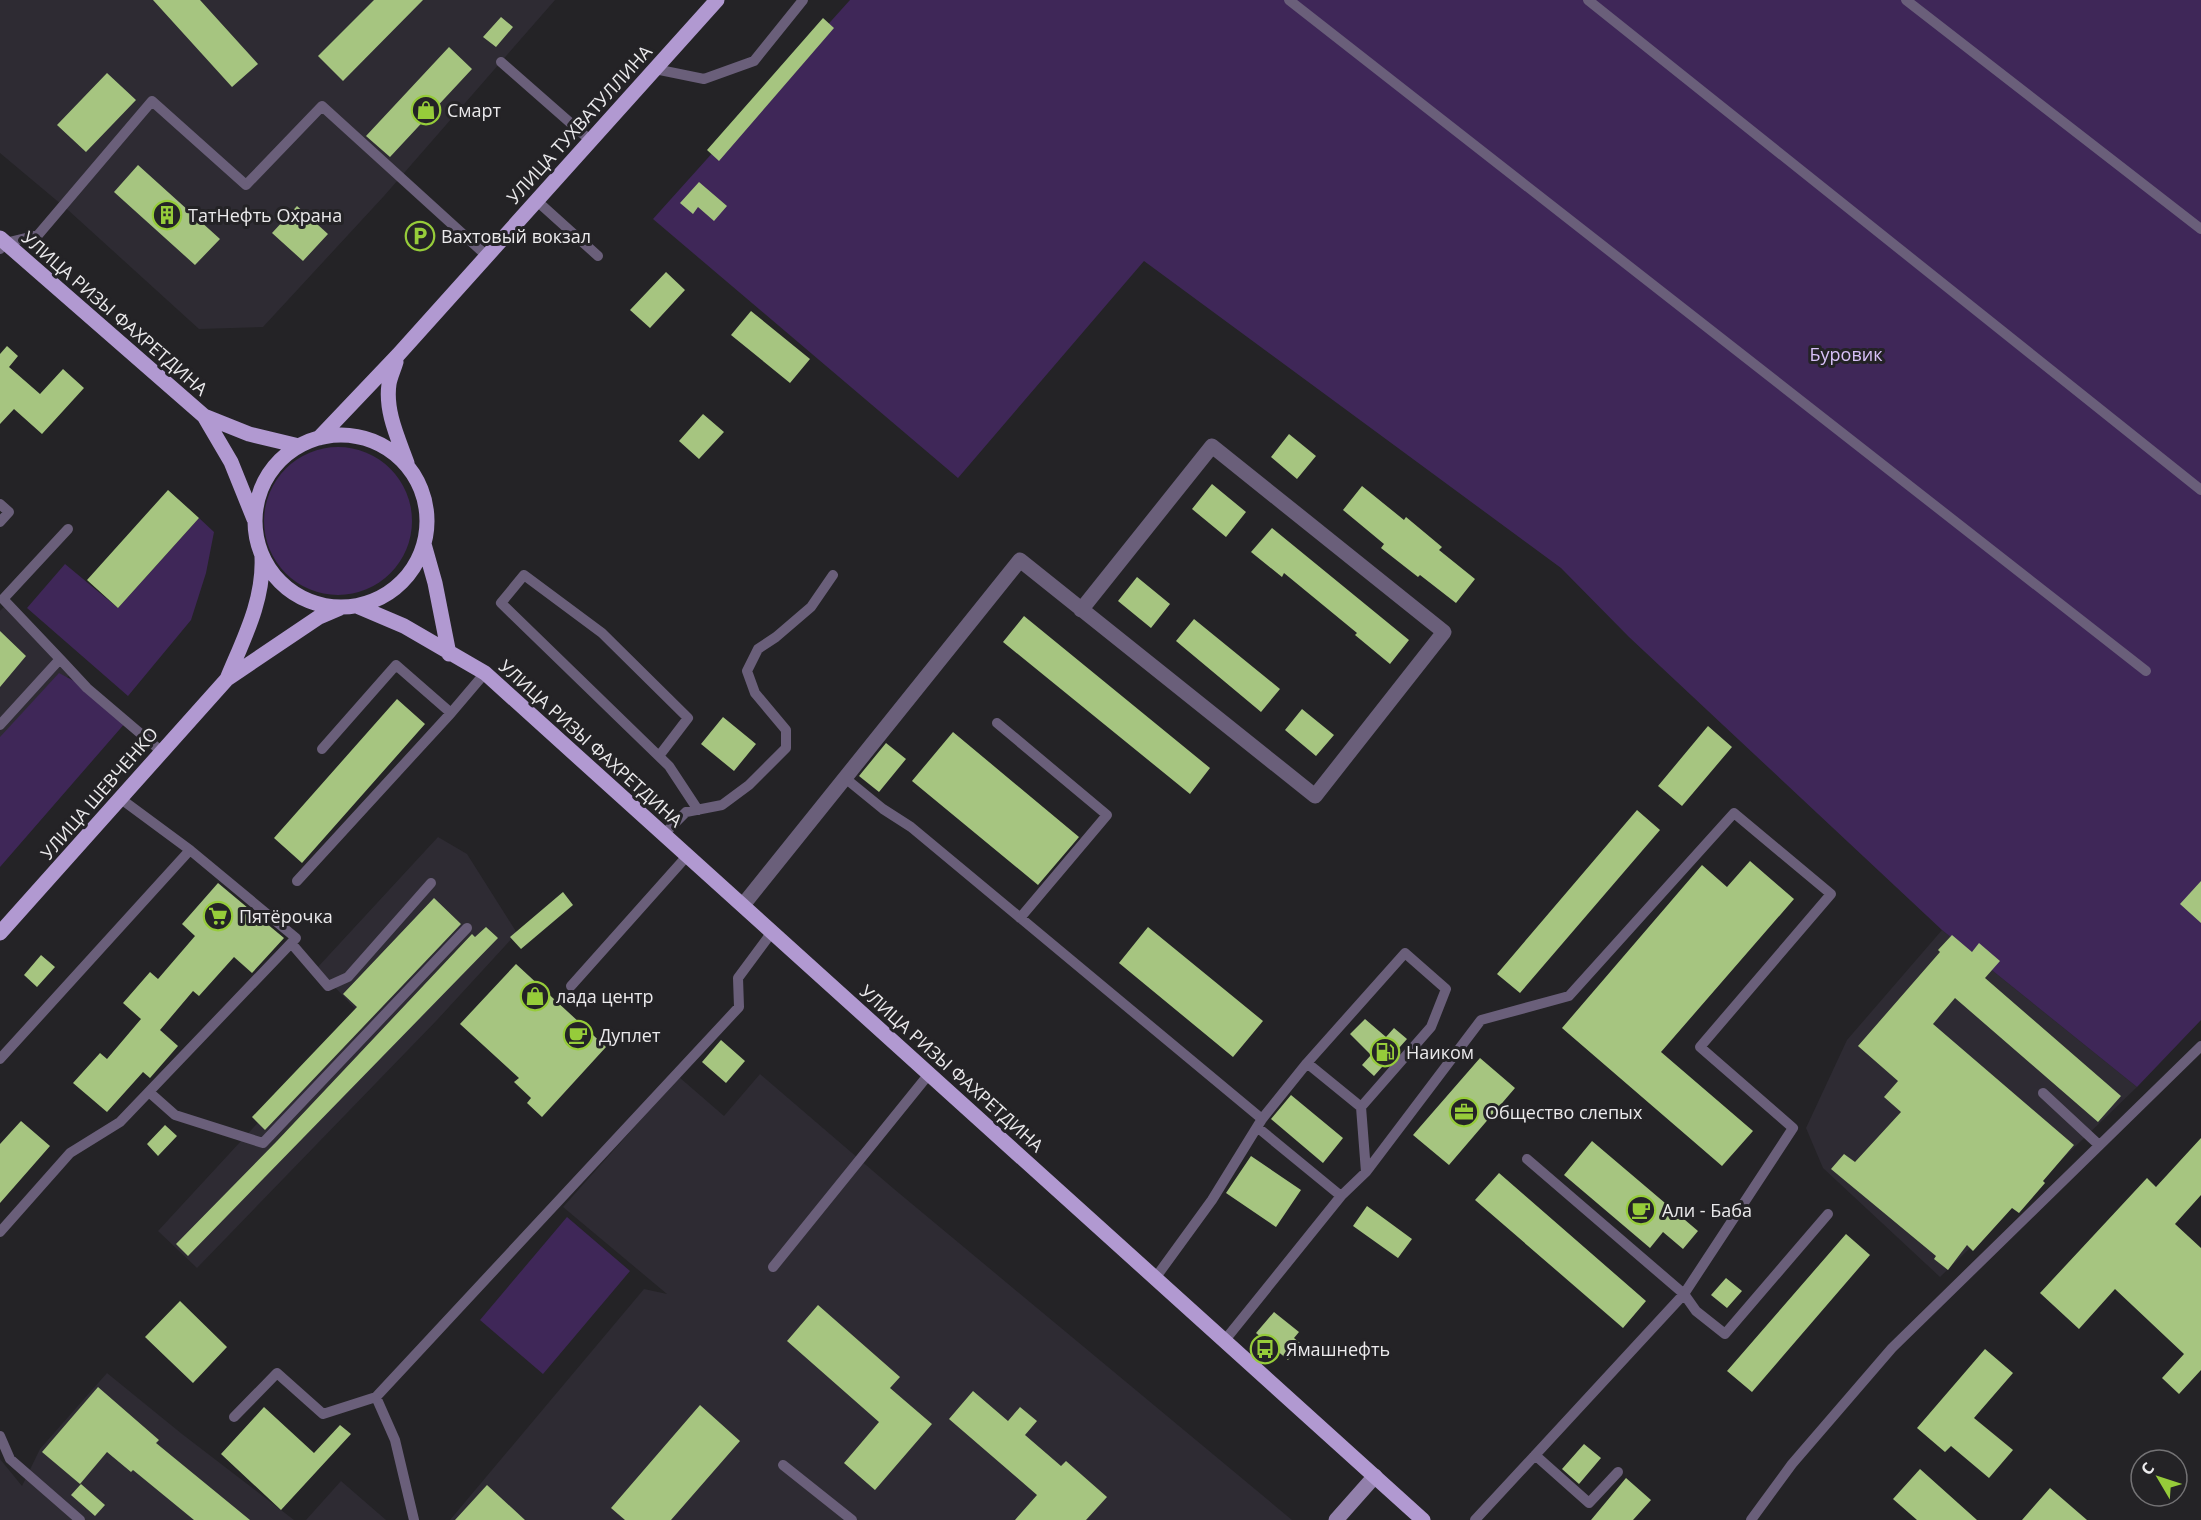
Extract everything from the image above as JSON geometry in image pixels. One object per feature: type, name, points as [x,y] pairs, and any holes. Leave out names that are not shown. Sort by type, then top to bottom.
[{"type":"main road","name":"УЛИЦА ТУХВАТУЛЛИНА","points":[[320,438],[398,355],[717,0]]},
{"type":"main road","name":"УЛИЦА РИЗЫ ФАХРЕТДИНА","points":[[2,243],[204,417]]},
{"type":"main road","points":[[227,679],[319,617],[341,608],[380,599],[399,585],[415,566],[424,544],[427,524],[425,504],[419,485],[409,468],[395,431],[389,406],[389,384],[398,355]]},
{"type":"main road","points":[[204,417],[249,434],[299,446]]},
{"type":"main road","points":[[204,417],[231,462],[255,522]]},
{"type":"main road","points":[[341,608],[316,604],[294,594],[276,578],[262,557],[256,540],[255,522],[258,499],[267,478],[286,455],[299,446],[320,438],[349,436],[378,444],[394,454],[409,468]]},
{"type":"main road","points":[[424,544],[435,583],[449,654]]},
{"type":"main road","points":[[227,679],[255,611],[263,575],[262,557]]},
{"type":"main road","name":"УЛИЦА РИЗЫ ФАХРЕТДИНА","points":[[357,606],[404,626],[485,673],[1423,1520]]},
{"type":"main road","name":"УЛИЦА ШЕВЧЕНКО","points":[[0,933],[227,679]]},
{"type":"street","points":[[743,905],[1020,560],[1081,610],[1315,796],[1444,632],[1212,446],[1081,610]]},
{"type":"street","points":[[1336,1520],[1375,1476]]},
{"type":"lane","points":[[656,69],[704,79],[754,61],[803,0]]},
{"type":"lane","points":[[1289,0],[2146,671]]},
{"type":"lane","points":[[1588,0],[2201,490]]},
{"type":"lane","points":[[1906,0],[2201,229]]},
{"type":"lane","points":[[501,62],[591,141]]},
{"type":"lane","points":[[2,243],[38,235],[152,101],[246,185],[322,106],[487,256]]},
{"type":"lane","points":[[537,201],[598,256]]},
{"type":"lane","points":[[0,504],[9,512],[0,522]]},
{"type":"lane","points":[[68,529],[2,597],[87,688],[161,751]]},
{"type":"lane","points":[[659,756],[688,718],[603,633],[524,575],[501,603],[659,756],[669,765],[698,810]]},
{"type":"lane","points":[[664,834],[686,812],[722,806],[749,785],[786,748],[786,730],[755,693],[747,671],[758,649],[811,608],[833,575]]},
{"type":"lane","points":[[0,725],[60,659]]},
{"type":"lane","points":[[322,749],[396,665],[451,712]]},
{"type":"lane","points":[[297,881],[485,673]]},
{"type":"lane","points":[[997,723],[1107,815],[1020,918]]},
{"type":"lane","points":[[845,778],[911,827],[1020,918],[1260,1123],[1341,1196]]},
{"type":"lane","points":[[0,1232],[70,1153],[120,1122],[296,938],[190,850],[121,799]]},
{"type":"lane","points":[[1225,1340],[1341,1196],[1366,1172],[1481,1020],[1569,996],[1734,813],[1831,894],[1700,1047],[1793,1128],[1684,1294],[1474,1520]]},
{"type":"lane","points":[[0,1059],[190,850]]},
{"type":"lane","points":[[571,986],[687,856]]},
{"type":"lane","points":[[291,943],[328,986],[348,977],[431,883]]},
{"type":"lane","points":[[149,1092],[175,1115],[263,1143],[467,928]]},
{"type":"lane","points":[[234,1417],[277,1373],[323,1414],[376,1397],[739,1006],[738,978],[772,932]]},
{"type":"lane","points":[[1156,1277],[1212,1200],[1260,1123],[1307,1062],[1405,953],[1446,989],[1431,1027],[1361,1107],[1366,1172]]},
{"type":"lane","points":[[1751,1520],[1792,1464],[1892,1348],[2201,1046]]},
{"type":"lane","points":[[1307,1062],[1361,1107]]},
{"type":"lane","points":[[773,1267],[929,1074]]},
{"type":"lane","points":[[2043,1093],[2099,1145]]},
{"type":"lane","points":[[1527,1159],[1684,1294],[1696,1311],[1725,1334],[1828,1214]]},
{"type":"lane","points":[[376,1397],[395,1440],[414,1520]]},
{"type":"lane","points":[[0,1436],[10,1459],[80,1520]]},
{"type":"lane","points":[[1535,1455],[1589,1503],[1618,1472]]},
{"type":"lane","points":[[783,1465],[852,1520]]},
{"type":"shaded area","points":[[0,0],[555,0],[384,196],[263,327],[199,329],[68,210],[0,153]]},
{"type":"shaded area","points":[[4,607],[73,671],[0,750],[0,611]]},
{"type":"shaded area","points":[[438,837],[467,854],[517,933],[437,1020],[197,1268],[158,1231],[359,1013],[317,968]]},
{"type":"shaded area","points":[[1942,930],[2137,1087],[1940,1277],[1823,1168],[1806,1128],[1847,1040]]},
{"type":"shaded area","points":[[760,1074],[894,1189],[1292,1520],[450,1520],[644,1289],[667,1294],[563,1207],[679,1077],[724,1116]]},
{"type":"shaded area","points":[[107,1373],[294,1520],[0,1520],[0,1459],[22,1486],[40,1449]]},
{"type":"shaded area","points":[[341,1481],[386,1520],[306,1520]]},
{"type":"green space","name":"Буровик","points":[[850,0],[2201,0],[2201,1020],[2137,1087],[1942,930],[1629,637],[1561,568],[1144,261],[958,478],[653,219]]},
{"type":"green space","points":[[338,447],[366,452],[391,468],[407,493],[412,521],[407,549],[391,574],[366,590],[338,595],[310,590],[285,574],[269,549],[264,521],[269,493],[285,468],[310,452]]},
{"type":"green space","points":[[199,518],[214,532],[206,573],[191,620],[128,696],[27,608],[65,564],[118,608]]},
{"type":"green space","points":[[59,673],[87,688],[126,722],[0,867],[0,737]]},
{"type":"green space","points":[[567,1217],[630,1271],[543,1374],[480,1320]]},
{"type":"building","points":[[153,0],[200,0],[258,64],[232,87]]},
{"type":"building","points":[[374,0],[423,0],[343,81],[318,56]]},
{"type":"building","points":[[501,17],[513,27],[496,47],[483,37]]},
{"type":"building","points":[[823,18],[834,28],[719,161],[707,150]]},
{"type":"building","points":[[449,47],[472,69],[390,157],[366,136]]},
{"type":"building","points":[[107,73],[136,100],[86,152],[57,125]]},
{"type":"building","name":"ТатНефть Охрана","points":[[138,165],[220,239],[195,265],[114,192]]},
{"type":"building","points":[[699,182],[727,206],[714,221],[698,207],[693,214],[680,203]]},
{"type":"building","points":[[297,206],[328,234],[303,261],[272,233]]},
{"type":"building","points":[[666,272],[685,290],[650,328],[630,310]]},
{"type":"building","points":[[751,311],[810,359],[790,383],[731,335]]},
{"type":"building","points":[[7,346],[18,356],[9,367],[40,394],[63,369],[84,388],[42,434],[14,409],[0,424],[0,354]]},
{"type":"building","points":[[703,414],[724,432],[699,459],[679,441]]},
{"type":"building","points":[[1289,434],[1316,456],[1297,479],[1271,457]]},
{"type":"building","points":[[1212,484],[1246,512],[1226,537],[1192,509]]},
{"type":"building","points":[[1362,486],[1404,520],[1406,517],[1442,547],[1439,550],[1475,579],[1456,603],[1381,548],[1384,544],[1343,510]]},
{"type":"building","points":[[168,490],[199,518],[118,608],[87,580]]},
{"type":"building","points":[[1272,528],[1409,640],[1390,664],[1355,635],[1357,633],[1284,573],[1282,577],[1251,552]]},
{"type":"building","points":[[1137,577],[1170,604],[1151,628],[1118,601]]},
{"type":"building","points":[[1024,616],[1210,768],[1190,794],[1003,642]]},
{"type":"building","points":[[1194,619],[1280,689],[1261,712],[1176,641]]},
{"type":"building","points":[[0,631],[26,656],[0,687]]},
{"type":"building","points":[[397,699],[425,724],[302,863],[274,838]]},
{"type":"building","points":[[1302,709],[1334,735],[1316,756],[1285,730]]},
{"type":"building","points":[[723,717],[756,744],[734,771],[701,744]]},
{"type":"building","points":[[1708,726],[1732,747],[1682,806],[1658,786]]},
{"type":"building","points":[[953,732],[1079,837],[1038,885],[912,781]]},
{"type":"building","points":[[886,743],[906,759],[879,792],[859,776]]},
{"type":"building","points":[[1637,810],[1660,830],[1520,993],[1497,974]]},
{"type":"building","points":[[1750,861],[1794,899],[1661,1052],[1753,1131],[1722,1166],[1562,1028],[1702,865],[1727,887]]},
{"type":"building","points":[[2201,881],[2201,923],[2180,904]]},
{"type":"building","points":[[218,883],[284,938],[252,973],[234,957],[199,996],[193,991],[160,1030],[178,1046],[150,1078],[143,1072],[107,1112],[73,1083],[100,1053],[107,1059],[141,1019],[123,1003],[150,972],[158,979],[195,936],[182,924]]},
{"type":"building","points":[[563,892],[573,905],[521,949],[510,937]]},
{"type":"building","points":[[434,898],[461,924],[265,1130],[252,1117],[357,1007],[343,994]]},
{"type":"building","points":[[486,927],[498,938],[188,1256],[176,1244],[277,1141],[472,934],[475,937]]},
{"type":"building","points":[[1148,927],[1263,1021],[1233,1057],[1119,963]]},
{"type":"building","points":[[1952,935],[1972,952],[1979,943],[2000,961],[1985,978],[2121,1096],[2098,1122],[1955,998],[1933,1024],[2074,1145],[2019,1213],[2012,1208],[1973,1251],[1967,1245],[1948,1270],[1934,1259],[1936,1256],[1831,1169],[1844,1154],[1855,1162],[1901,1112],[1884,1097],[1898,1081],[1858,1046],[1940,952],[1938,950]]},
{"type":"building","points":[[41,955],[55,967],[37,987],[24,975]]},
{"type":"building","points":[[516,964],[606,1047],[542,1117],[527,1103],[531,1098],[514,1082],[519,1078],[460,1024]]},
{"type":"building","points":[[1365,1019],[1386,1037],[1394,1028],[1407,1039],[1374,1076],[1362,1065],[1371,1055],[1350,1034]]},
{"type":"building","points":[[721,1040],[745,1061],[726,1083],[702,1062]]},
{"type":"building","points":[[1480,1058],[1515,1088],[1449,1165],[1413,1135]]},
{"type":"building","points":[[1291,1095],[1343,1138],[1323,1163],[1271,1119]]},
{"type":"building","points":[[21,1121],[50,1146],[0,1203],[0,1144]]},
{"type":"building","points":[[165,1125],[177,1136],[158,1156],[147,1144]]},
{"type":"building","points":[[2201,1138],[2201,1195],[2175,1224],[2201,1248],[2201,1370],[2179,1394],[2162,1378],[2184,1354],[2115,1289],[2079,1329],[2040,1293],[2147,1178],[2156,1187]]},
{"type":"building","points":[[1592,1141],[1698,1231],[1683,1249],[1663,1232],[1650,1248],[1564,1175]]},
{"type":"building","points":[[1251,1156],[1301,1190],[1276,1227],[1226,1193]]},
{"type":"building","points":[[1499,1173],[1646,1301],[1623,1328],[1475,1200]]},
{"type":"building","points":[[1367,1206],[1412,1239],[1398,1258],[1353,1226]]},
{"type":"building","points":[[1846,1234],[1870,1255],[1752,1392],[1727,1371]]},
{"type":"building","points":[[1726,1278],[1742,1291],[1727,1308],[1711,1295]]},
{"type":"building","points":[[180,1301],[227,1347],[193,1383],[145,1337]]},
{"type":"building","points":[[818,1305],[900,1377],[890,1388],[932,1424],[875,1490],[844,1463],[879,1422],[787,1341]]},
{"type":"building","points":[[1274,1312],[1299,1332],[1294,1338],[1301,1344],[1288,1360],[1256,1333]]},
{"type":"building","points":[[1985,1349],[2013,1373],[1974,1418],[2013,1450],[1989,1478],[1951,1446],[1945,1452],[1917,1428]]},
{"type":"building","points":[[98,1387],[159,1440],[156,1443],[250,1520],[194,1520],[133,1470],[131,1472],[107,1452],[80,1484],[42,1452]]},
{"type":"building","points":[[973,1391],[1008,1421],[1020,1407],[1037,1421],[1025,1435],[1061,1466],[1066,1461],[1107,1497],[1086,1520],[1015,1520],[1037,1495],[949,1419]]},
{"type":"building","points":[[700,1405],[740,1441],[671,1520],[625,1520],[611,1508]]},
{"type":"building","points":[[264,1407],[314,1453],[340,1425],[351,1434],[281,1510],[221,1454]]},
{"type":"building","points":[[1584,1444],[1601,1458],[1579,1484],[1562,1469]]},
{"type":"building","points":[[1920,1469],[1977,1520],[1917,1520],[1893,1499]]},
{"type":"building","points":[[1626,1478],[1651,1500],[1633,1520],[1591,1520]]},
{"type":"building","points":[[81,1484],[105,1505],[95,1516],[71,1495]]},
{"type":"building","points":[[487,1485],[525,1520],[455,1520]]},
{"type":"building","points":[[2050,1488],[2087,1520],[2022,1520]]},
{"type":"place","name":"Смарт","points":[[426,110]]},
{"type":"place","name":"ТатНефть Охрана","points":[[167,215]]},
{"type":"place","name":"Вахтовый вокзал","points":[[420,236]]},
{"type":"place","name":"Пятёрочка","points":[[218,916]]},
{"type":"place","name":"лада центр","points":[[535,996]]},
{"type":"place","name":"Дуплет","points":[[578,1035]]},
{"type":"place","name":"Наиком","points":[[1385,1052]]},
{"type":"place","name":"Общество слепых","points":[[1464,1112]]},
{"type":"place","name":"Али - Баба","points":[[1641,1210]]},
{"type":"place","name":"Ямашнефть","points":[[1265,1349]]}]
